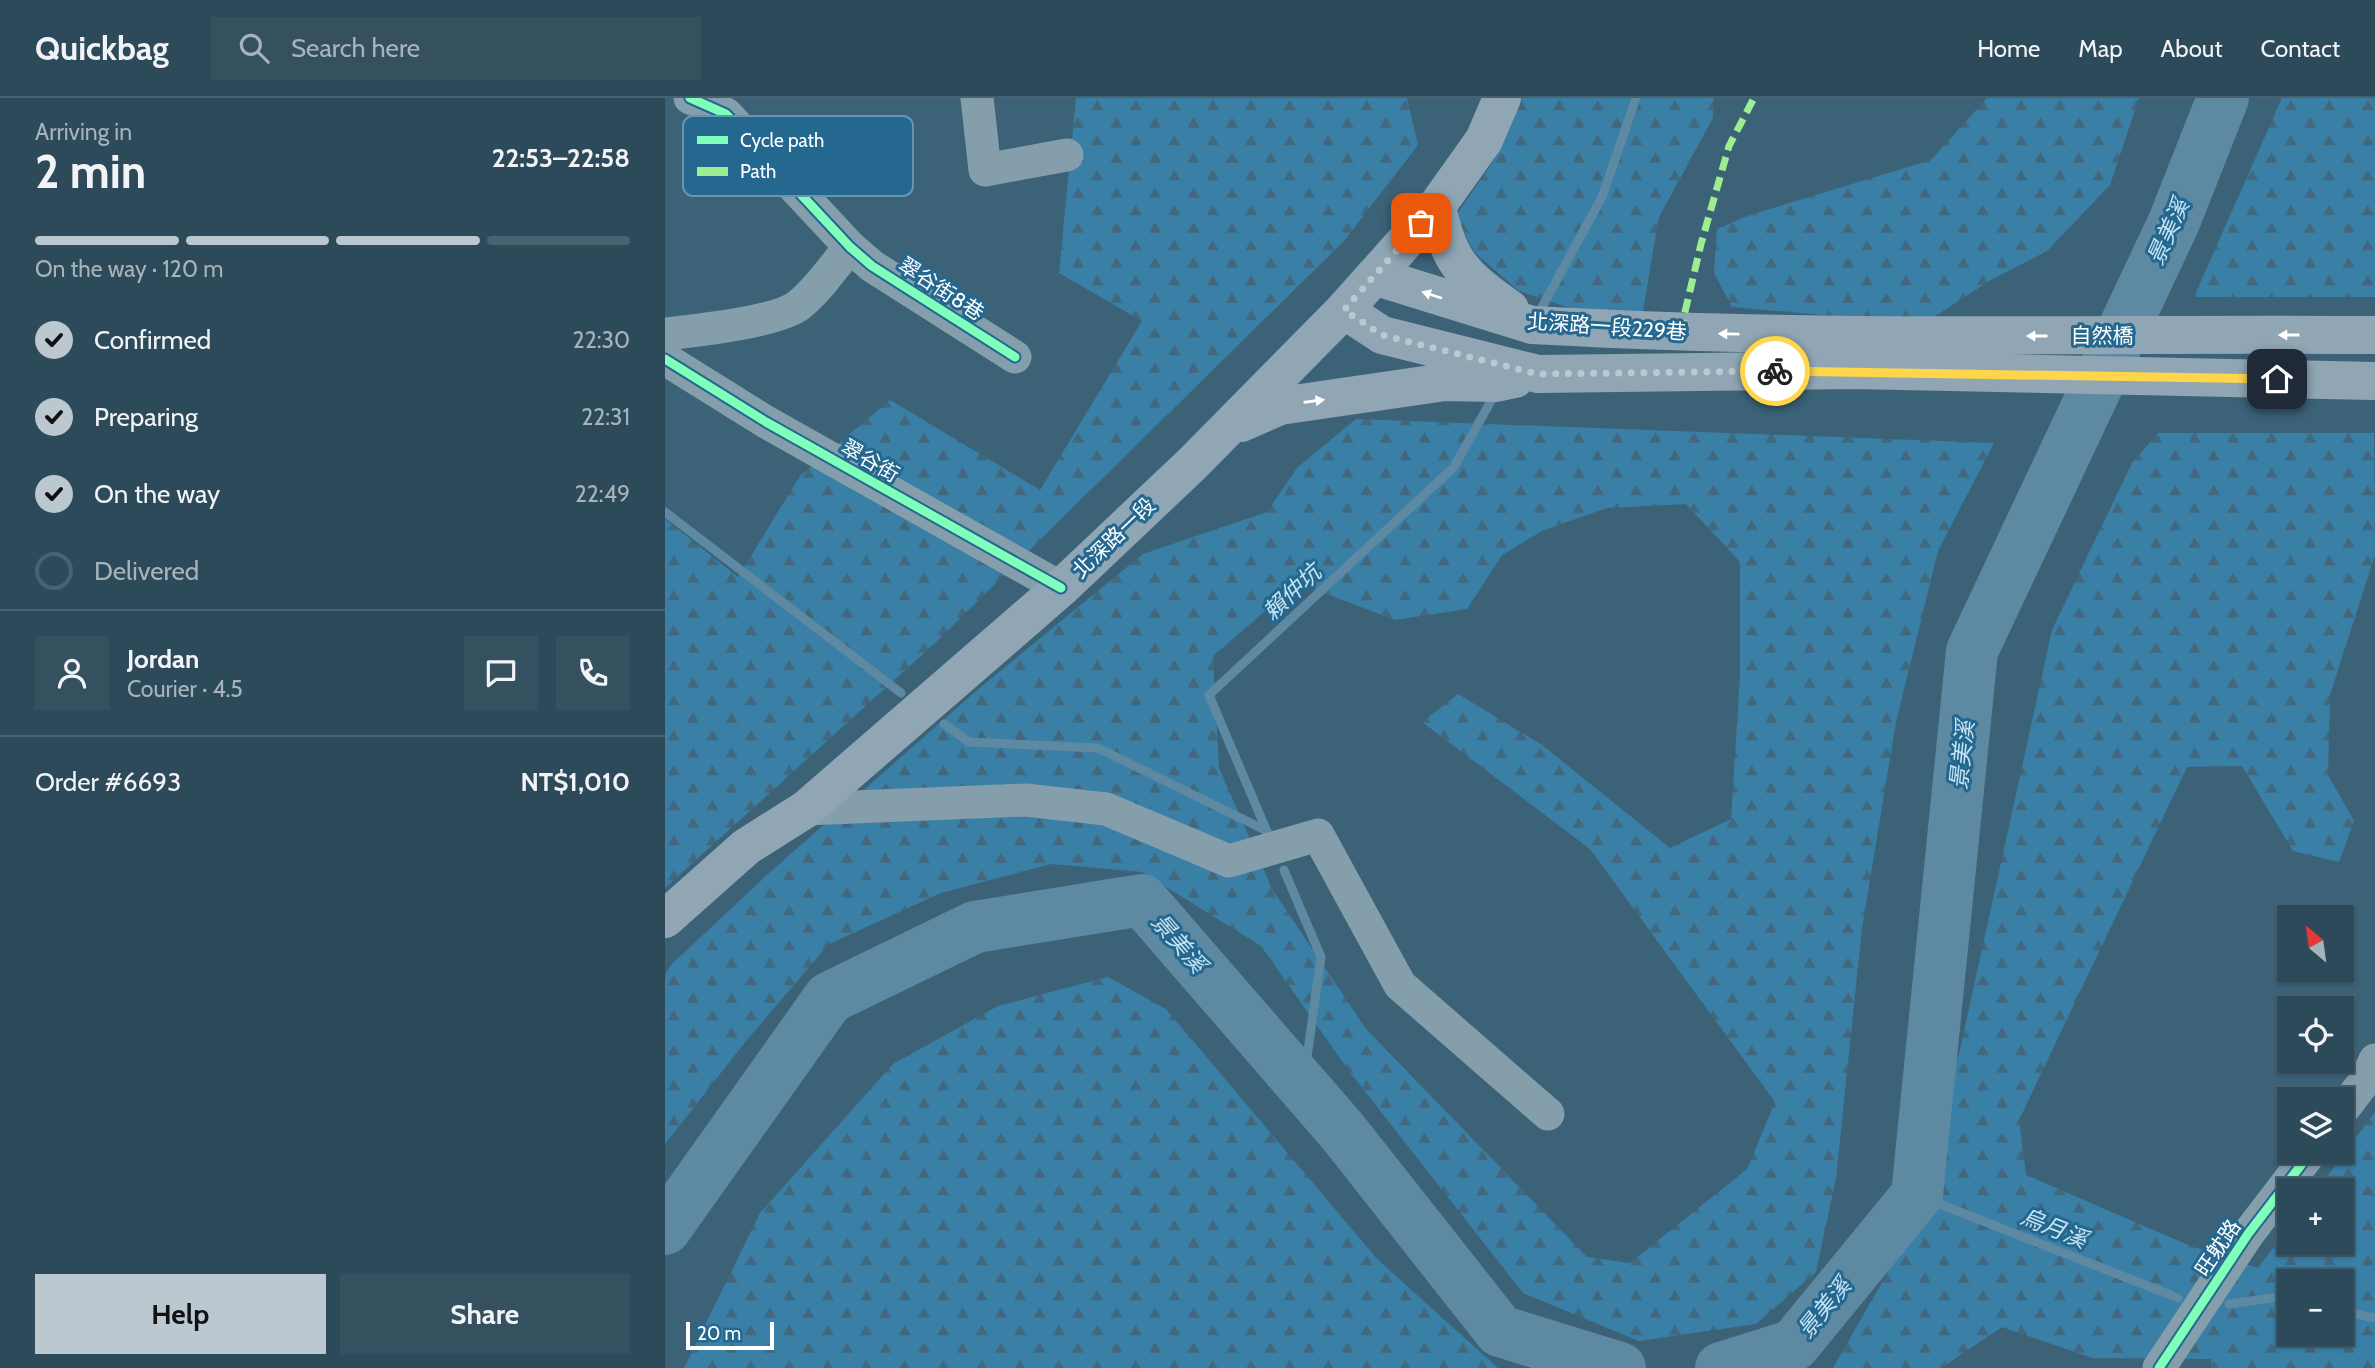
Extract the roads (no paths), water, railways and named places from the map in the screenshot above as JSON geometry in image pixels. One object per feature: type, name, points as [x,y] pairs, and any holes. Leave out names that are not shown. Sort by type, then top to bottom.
[{"type":"main road","name":"北深路一段","points":[[665,919],[746,847],[806,809],[1061,588],[1226,430],[1344,310],[1437,206],[1484,140],[1502,98]]},
{"type":"main road","points":[[1437,206],[1443,239],[1468,279],[1532,325]]},
{"type":"main road","name":"北深路一段229巷","points":[[1374,276],[1532,325],[1680,333],[1849,353]]},
{"type":"main road","name":"北深路一段229巷","points":[[1344,310],[1382,335],[1538,374],[1849,353]]},
{"type":"main road","name":"自然橋","points":[[1849,353],[2366,335]]},
{"type":"main road","name":"自然橋","points":[[1849,353],[2366,381]]},
{"type":"main road","points":[[1226,430],[1280,406],[1445,382],[1496,383],[1538,374]]},
{"type":"street","points":[[690,98],[733,106]]},
{"type":"street","points":[[977,98],[985,170],[1067,155]]},
{"type":"street","points":[[665,334],[717,327],[798,306],[850,247],[808,196]]},
{"type":"street","name":"翠谷街8巷","points":[[850,247],[872,266],[1015,357]]},
{"type":"street","name":"翠谷街","points":[[665,359],[766,422],[1061,588]]},
{"type":"street","points":[[806,809],[1026,800],[1106,808],[1229,861],[1318,835],[1400,985],[1548,1114]]},
{"type":"street","points":[[2354,1095],[2367,1078],[2375,1060]]},
{"type":"street","name":"旺躭路","points":[[2164,1360],[2220,1276],[2302,1164]]},
{"type":"waterway","name":"賴仲坑","points":[[1541,309],[1602,197],[1636,98]]},
{"type":"waterway","name":"景美溪","points":[[1721,1368],[1794,1345],[1917,1195],[1972,651],[2174,222],[2223,98]]},
{"type":"waterway","name":"賴仲坑","points":[[1268,834],[1209,695],[1454,467],[1492,399]]},
{"type":"waterway","points":[[665,512],[901,693]]},
{"type":"waterway","points":[[944,724],[969,742],[1098,748],[1267,831]]},
{"type":"waterway","name":"賴仲坑","points":[[1284,870],[1321,957],[1303,1086]]},
{"type":"waterway","name":"景美溪","points":[[665,1229],[829,998],[975,927],[1142,900],[1343,1132],[1500,1331],[1620,1368]]},
{"type":"waterway","name":"烏月溪","points":[[1917,1195],[2178,1298]]},
{"type":"waterway","name":"烏月溪","points":[[2229,1304],[2277,1297]]},
{"type":"waterway","name":"烏月溪","points":[[2354,1314],[2375,1318]]}]
